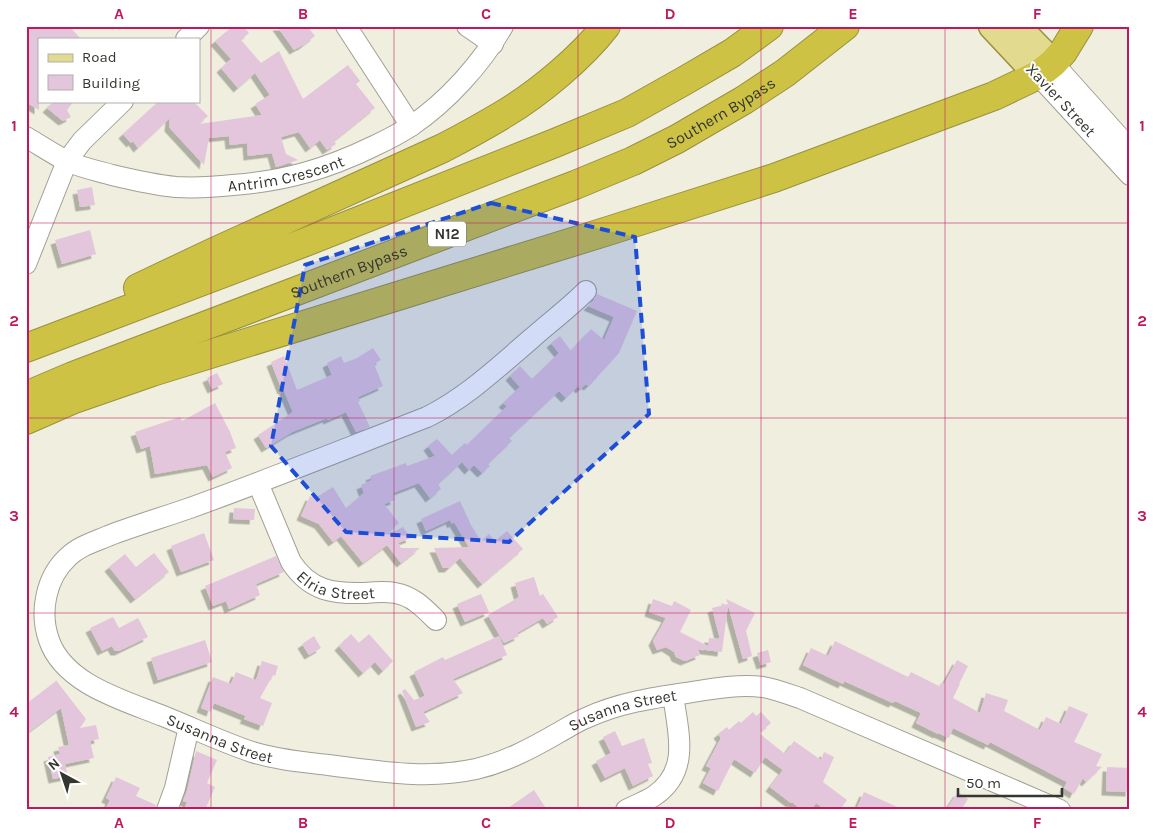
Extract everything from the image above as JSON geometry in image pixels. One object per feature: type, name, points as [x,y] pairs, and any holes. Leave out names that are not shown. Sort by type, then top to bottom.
[{"type":"highway","points":[[32,345],[143,286],[443,148],[475,131],[505,114],[534,94],[582,52],[606,26]]},
{"type":"highway","points":[[32,345],[303,243],[627,113],[732,53],[769,26]]},
{"type":"highway","name":"Southern Bypass","points":[[26,396],[73,376],[567,188],[633,161],[744,100],[785,72],[845,26]]},
{"type":"highway","points":[[26,420],[74,399],[152,372],[774,178],[994,96],[1046,69],[1063,52],[1079,26]]},
{"type":"main road","name":"Xavier Street","points":[[992,26],[1046,69]]},
{"type":"main road","name":"Xavier Street","points":[[1018,26],[1046,69]]},
{"type":"street","points":[[187,38],[199,26]]},
{"type":"street","points":[[346,26],[411,126]]},
{"type":"street","points":[[467,26],[493,44]]},
{"type":"street","name":"Antrim Crescent","points":[[26,137],[67,161],[85,168],[129,179],[175,187],[204,188],[275,180],[320,169],[351,158],[411,126],[460,83],[493,44],[503,26]]},
{"type":"street","name":"Xavier Street","points":[[1046,69],[1130,149]]},
{"type":"street","name":"Xavier Street","points":[[1046,69],[1130,175]]},
{"type":"street","points":[[26,264],[67,161],[82,141],[122,102]]},
{"type":"street","name":"Susanna Street","points":[[586,291],[469,392],[428,417],[258,483],[115,534],[73,552],[58,566],[46,595],[46,632],[54,653],[70,672],[117,698],[234,746],[272,757],[376,771],[429,775],[453,773],[494,764],[524,752],[582,719],[632,702],[721,687],[744,686],[763,688],[800,698],[1051,808]]},
{"type":"street","name":"Elria Street","points":[[258,483],[291,562],[296,570],[312,583],[330,592],[344,594],[396,593],[422,605],[436,620]]},
{"type":"street","points":[[626,810],[653,797],[663,789],[677,769],[680,756],[673,695]]},
{"type":"street","points":[[167,810],[175,788],[189,727]]},
{"type":"highlighted area","points":[[491,203],[635,237],[649,414],[509,542],[346,532],[271,446],[305,265]]},
{"type":"building","points":[[26,26],[69,26],[80,38],[38,38],[39,110],[26,102]]},
{"type":"building","points":[[233,26],[243,26],[249,33],[241,40],[261,63],[279,51],[303,99],[348,65],[360,81],[356,84],[375,108],[334,141],[336,144],[327,150],[320,140],[310,148],[299,132],[281,137],[286,154],[298,160],[276,167],[272,153],[248,156],[247,143],[230,145],[229,136],[209,138],[204,165],[169,127],[170,118],[138,148],[133,141],[131,143],[123,134],[158,102],[194,102],[208,116],[199,124],[262,115],[255,104],[270,95],[255,73],[238,88],[221,68],[231,59],[215,41]]},
{"type":"building","points":[[277,26],[307,26],[315,36],[294,50]]},
{"type":"building","points":[[53,102],[73,102],[67,110],[71,117],[63,121],[47,108]]},
{"type":"building","points":[[92,187],[95,205],[80,207],[77,190]]},
{"type":"building","points":[[90,230],[96,254],[62,264],[55,240]]},
{"type":"building","points":[[597,294],[637,311],[619,353],[588,386],[586,384],[580,389],[578,386],[566,398],[559,391],[509,438],[512,441],[488,464],[490,466],[482,473],[474,465],[469,470],[462,462],[438,484],[441,489],[430,498],[419,483],[393,493],[395,500],[384,504],[399,523],[390,531],[391,533],[403,527],[411,538],[398,543],[401,548],[420,548],[401,563],[387,545],[363,563],[341,536],[333,542],[319,524],[301,516],[310,496],[315,498],[333,487],[346,508],[364,493],[361,485],[372,480],[370,476],[406,463],[407,466],[435,456],[428,446],[437,439],[452,455],[465,443],[467,445],[507,406],[503,403],[520,387],[510,376],[520,366],[532,379],[559,353],[551,343],[560,336],[571,351],[591,329],[604,340],[614,317],[588,306]]},
{"type":"building","points":[[373,348],[381,360],[374,364],[383,386],[358,397],[360,401],[358,402],[370,427],[356,432],[346,412],[292,432],[266,448],[258,435],[293,412],[271,362],[284,356],[297,390],[332,375],[327,363],[341,356],[344,363],[357,358]]},
{"type":"building","points":[[217,373],[223,384],[212,389],[207,378]]},
{"type":"building","points":[[215,403],[236,448],[225,452],[232,468],[213,477],[207,465],[155,474],[150,446],[141,449],[135,432],[180,417],[182,421]]},
{"type":"building","points":[[460,501],[481,541],[489,534],[495,541],[507,531],[523,549],[482,584],[460,558],[449,568],[443,568],[434,548],[469,547],[454,522],[452,524],[450,520],[426,531],[421,519]]},
{"type":"building","points":[[234,508],[255,509],[254,520],[233,519]]},
{"type":"building","points":[[204,533],[214,560],[181,572],[171,546]]},
{"type":"building","points":[[154,553],[169,572],[135,599],[109,567],[125,554],[136,567]]},
{"type":"building","points":[[276,556],[284,572],[256,584],[260,595],[229,609],[226,601],[213,606],[205,586]]},
{"type":"building","points":[[534,577],[540,596],[543,594],[558,617],[547,624],[543,618],[517,633],[519,636],[504,643],[488,615],[519,597],[515,583]]},
{"type":"building","points":[[481,594],[489,612],[465,622],[457,604]]},
{"type":"building","points":[[653,599],[672,606],[674,601],[691,610],[680,632],[708,646],[709,638],[720,639],[712,608],[728,604],[726,599],[755,613],[746,631],[752,656],[743,659],[728,605],[722,652],[698,649],[700,655],[685,661],[676,657],[674,652],[666,647],[657,650],[653,641],[666,618],[649,612]]},
{"type":"building","points":[[113,617],[119,628],[138,618],[148,637],[119,651],[115,651],[112,646],[102,651],[90,628]]},
{"type":"building","points":[[351,634],[359,643],[369,634],[393,661],[383,671],[375,662],[363,673],[339,646]]},
{"type":"building","points":[[314,636],[321,648],[309,655],[302,644]]},
{"type":"building","points":[[499,636],[507,655],[453,679],[463,693],[423,712],[430,722],[416,727],[402,691],[405,689],[414,700],[425,696],[414,672],[443,657],[445,660]]},
{"type":"building","points":[[205,640],[212,662],[158,680],[151,658]]},
{"type":"building","points":[[835,641],[908,677],[911,672],[939,686],[941,683],[944,684],[957,660],[968,666],[953,698],[980,713],[986,693],[1008,700],[1004,711],[1040,730],[1046,717],[1061,724],[1069,706],[1088,714],[1074,742],[1102,754],[1096,766],[1102,767],[1086,782],[1083,778],[1074,794],[1064,788],[1067,782],[990,742],[988,745],[953,728],[949,738],[938,734],[916,723],[921,713],[895,701],[893,703],[844,681],[843,684],[803,665],[811,648],[828,656]]},
{"type":"building","points":[[768,650],[771,662],[761,665],[757,653]]},
{"type":"building","points":[[262,661],[278,666],[275,676],[273,675],[260,698],[272,703],[263,726],[244,719],[246,716],[214,703],[211,712],[201,708],[213,677],[231,684],[236,672],[256,680]]},
{"type":"building","points":[[55,679],[86,719],[80,728],[96,725],[99,739],[90,741],[94,758],[65,764],[68,776],[53,779],[48,757],[60,754],[58,747],[69,745],[61,708],[26,734],[26,704],[56,681]]},
{"type":"building","points":[[753,712],[756,716],[761,712],[771,723],[759,733],[785,754],[794,741],[821,760],[824,752],[834,757],[823,782],[847,800],[840,810],[826,810],[816,803],[811,810],[802,810],[791,803],[770,787],[783,770],[765,757],[755,773],[734,759],[718,791],[703,783],[711,768],[706,766],[721,738],[718,734],[727,727],[729,730],[739,721],[741,723]]},
{"type":"building","points":[[615,731],[622,746],[644,738],[652,763],[648,764],[653,776],[633,786],[625,768],[605,778],[596,761],[611,753],[603,737]]},
{"type":"building","points":[[196,751],[217,760],[207,783],[215,787],[205,810],[184,810],[187,802],[183,801]]},
{"type":"building","points":[[1107,767],[1130,768],[1130,792],[1106,791]]},
{"type":"building","points":[[116,777],[140,788],[136,796],[156,805],[155,810],[105,810],[110,800],[106,798]]},
{"type":"building","points":[[534,790],[547,810],[505,810]]},
{"type":"building","points":[[864,792],[904,810],[856,810]]},
{"type":"building","points":[[958,792],[968,799],[961,810],[946,810]]}]
